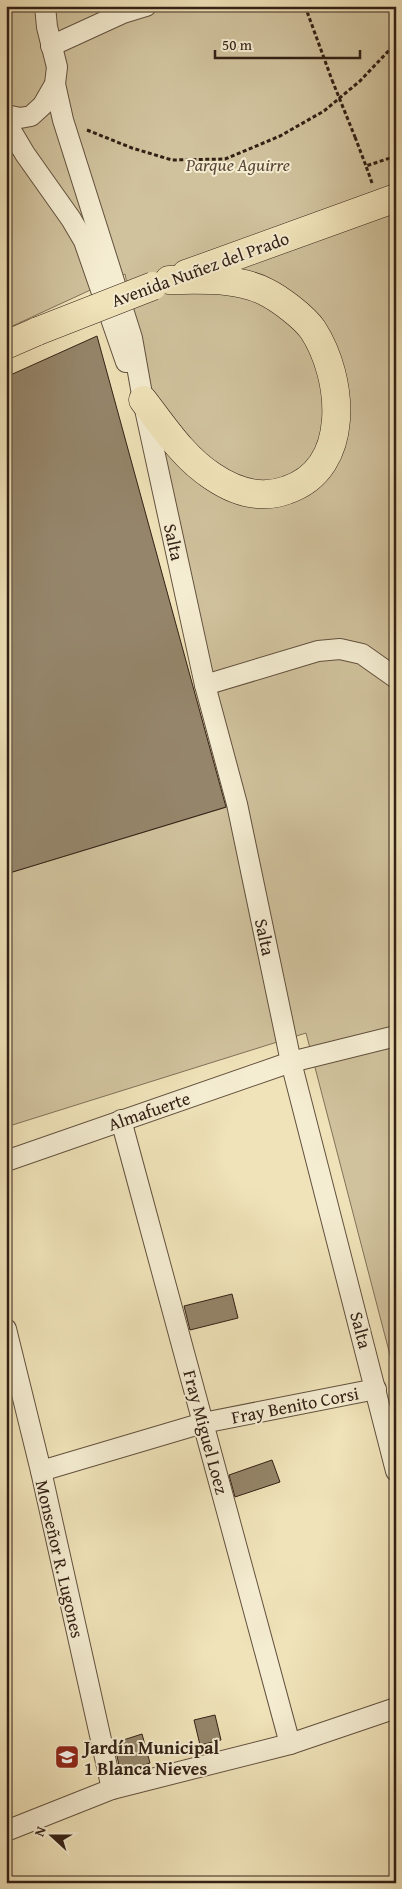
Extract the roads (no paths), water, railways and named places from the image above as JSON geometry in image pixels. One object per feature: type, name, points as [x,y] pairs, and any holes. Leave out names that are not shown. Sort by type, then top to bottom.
[{"type":"highway","name":"Avenida Nuñez del Prado","points":[[6,345],[161,283],[388,200]]},
{"type":"highway","points":[[143,400],[177,444],[211,476],[233,488],[252,495],[276,494],[294,488],[312,476],[326,458],[333,437],[337,415],[332,373],[327,355],[312,329],[289,308],[266,292],[245,285],[218,281],[161,283]]},
{"type":"street","points":[[45,6],[49,37],[57,67],[55,84],[64,120],[132,338],[143,400]]},
{"type":"street","points":[[49,37],[146,6]]},
{"type":"street","points":[[6,115],[20,118],[31,116],[43,105],[55,84]]},
{"type":"street","points":[[6,122],[25,154],[71,219],[84,241],[122,353],[143,400]]},
{"type":"street","name":"Salta","points":[[143,400],[205,685],[238,804],[291,1062],[396,1471]]},
{"type":"street","points":[[205,685],[318,651],[340,649],[362,654],[396,678]]},
{"type":"street","name":"Almafuerte","points":[[6,1161],[291,1062],[396,1036]]},
{"type":"street","name":"Fray Miguel Loez","points":[[121,1120],[290,1744]]},
{"type":"street","name":"Monseñor R. Lugones","points":[[6,1329],[41,1471],[112,1789]]},
{"type":"street","name":"Fray Benito Corsi","points":[[41,1471],[203,1423],[376,1389]]},
{"type":"street","points":[[6,1832],[112,1789],[290,1744],[396,1708]]},
{"type":"place","name":"Jardín Municipal 1 Blanca Nieves","points":[[67,1757]]},
{"type":"park label","name":"Parque Aguirre","points":[[238,164]]}]
